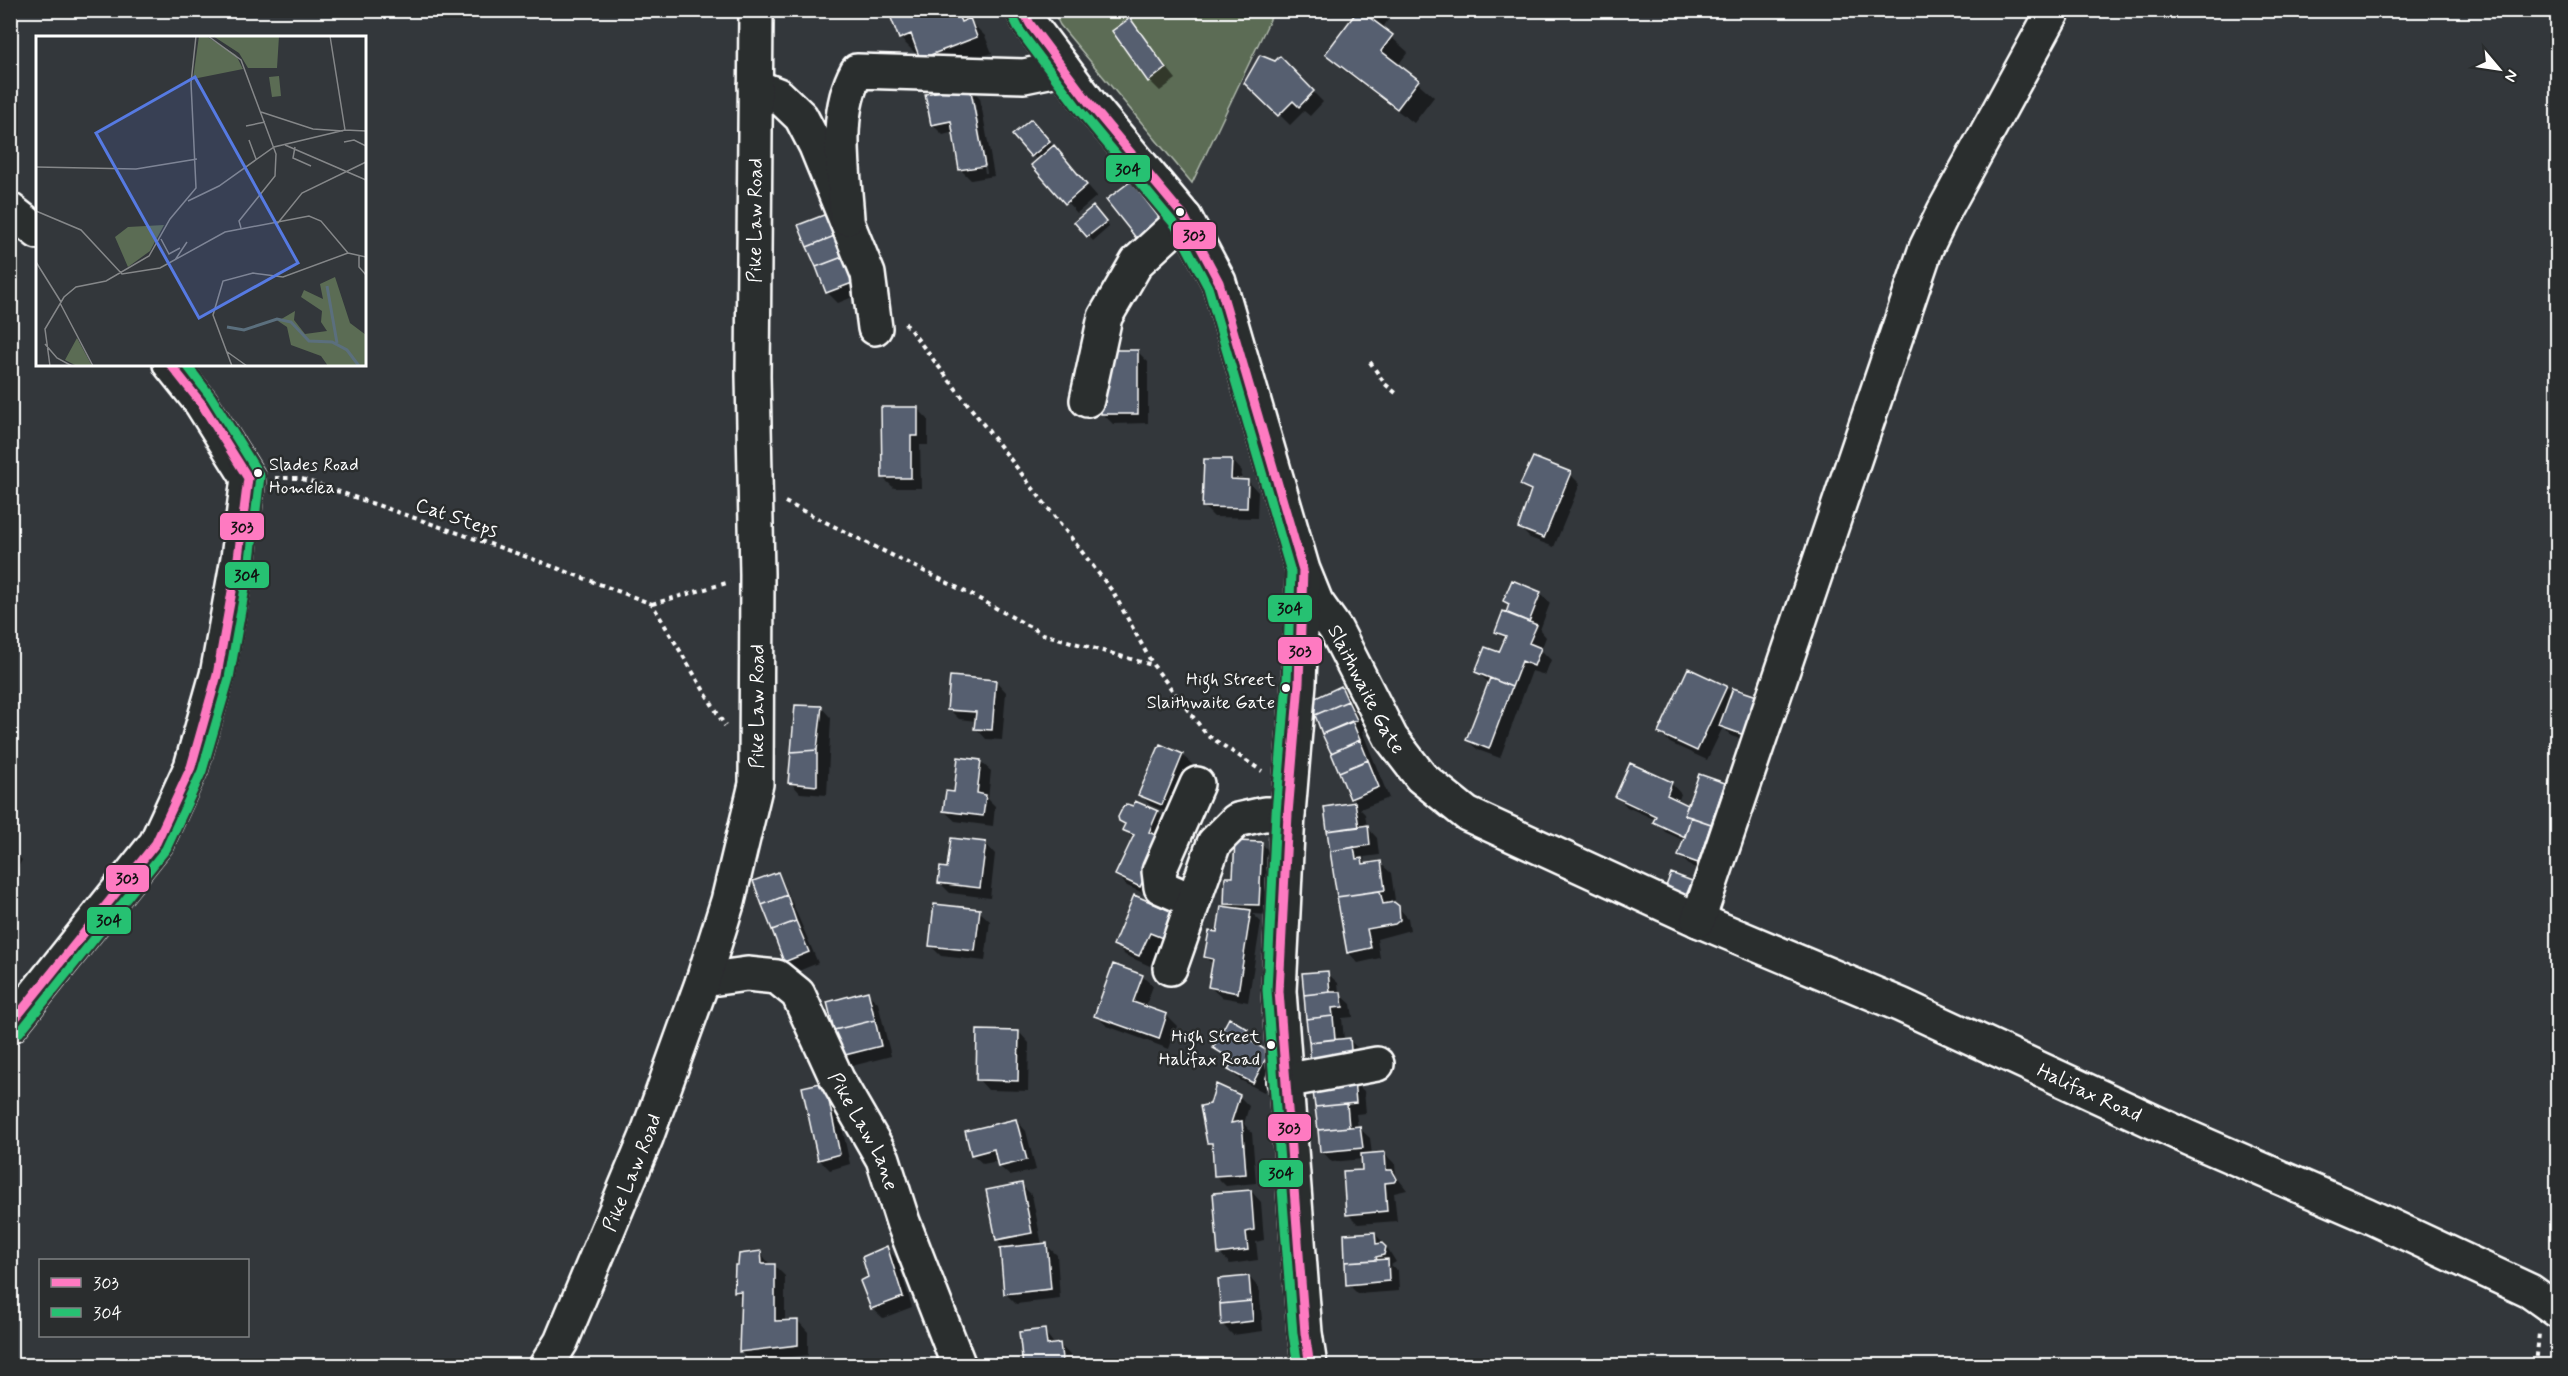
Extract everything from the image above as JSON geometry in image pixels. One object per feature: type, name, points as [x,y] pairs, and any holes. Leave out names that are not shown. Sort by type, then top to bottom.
[{"type":"street","name":"Pike Law Road","points":[[546,1365],[561,1342],[641,1149],[703,980],[728,901],[756,784],[757,574],[753,376],[756,10]]},
{"type":"street","name":"Slaithwaite Gate","points":[[1023,10],[1030,24],[1063,68],[1185,218],[1219,282],[1303,570],[1316,602],[1336,630],[1391,738],[1421,777],[1467,814],[1618,882]]},
{"type":"street","points":[[1698,920],[1926,248],[1949,201],[2054,10]]},
{"type":"street","points":[[847,218],[843,134],[847,89],[857,71],[1024,76],[1063,68]]},
{"type":"street","points":[[755,86],[778,95],[801,117],[847,218],[889,324]]},
{"type":"street","points":[[10,210],[36,230]]},
{"type":"street","points":[[1087,400],[1105,317],[1137,262],[1185,218]]},
{"type":"street","points":[[10,1026],[156,843],[190,766],[217,675],[238,558],[248,478],[201,403],[172,366]]},
{"type":"street","points":[[1303,570],[1299,683],[1289,802],[1279,991],[1284,1081],[1305,1333],[1310,1365]]},
{"type":"street","points":[[1193,902],[1161,887],[1159,870],[1197,784]]},
{"type":"street","points":[[1170,968],[1214,843],[1237,820],[1264,814],[1289,802]]},
{"type":"street","name":"Halifax Road","points":[[1618,882],[1698,920],[1901,1005],[2189,1138],[2367,1215],[2530,1291],[2558,1311]]},
{"type":"street","name":"Pike Law Lane","points":[[703,980],[747,974],[777,977],[798,994],[837,1079],[883,1159],[903,1222],[959,1365]]},
{"type":"street","points":[[1284,1081],[1377,1064]]},
{"type":"path","points":[[889,324],[1113,592],[1153,665],[1207,735],[1289,802]]},
{"type":"path","points":[[1370,362],[1385,384],[1397,394]]},
{"type":"path","name":"Cat Steps","points":[[248,478],[299,478],[533,558],[652,604]]},
{"type":"path","points":[[756,488],[972,595],[1043,634],[1153,665]]},
{"type":"path","points":[[729,733],[652,604],[757,574]]},
{"type":"green space","points":[[1053,11],[1274,11],[1192,183],[1060,25]]},
{"type":"building","points":[[888,10],[956,10],[961,22],[970,18],[977,37],[920,59],[911,34],[899,39]]},
{"type":"building","points":[[1358,10],[1368,10],[1365,14],[1393,35],[1381,51],[1419,80],[1397,109],[1325,54]]},
{"type":"building","points":[[1130,18],[1166,68],[1148,82],[1112,31]]},
{"type":"building","points":[[1260,55],[1275,61],[1280,56],[1314,91],[1299,107],[1293,101],[1278,116],[1244,83]]},
{"type":"building","points":[[970,86],[985,166],[959,170],[951,121],[931,125],[925,94]]},
{"type":"building","points":[[1031,119],[1050,141],[1031,157],[1012,135]]},
{"type":"building","points":[[1054,145],[1087,185],[1065,204],[1031,165]]},
{"type":"building","points":[[1131,181],[1164,224],[1140,243],[1106,200]]},
{"type":"building","points":[[1093,206],[1106,222],[1087,237],[1074,222]]},
{"type":"building","points":[[829,213],[837,235],[807,247],[798,225]]},
{"type":"building","points":[[837,235],[845,256],[816,267],[807,247]]},
{"type":"building","points":[[845,256],[855,282],[826,293],[816,267]]},
{"type":"building","points":[[1101,350],[1138,350],[1138,414],[1101,414]]},
{"type":"building","points":[[881,407],[918,407],[918,436],[911,436],[911,478],[882,478]]},
{"type":"building","points":[[1533,457],[1571,472],[1544,538],[1518,528],[1531,490],[1520,485]]},
{"type":"building","points":[[1204,459],[1232,459],[1231,479],[1248,480],[1247,508],[1202,507]]},
{"type":"building","points":[[1512,580],[1541,592],[1529,622],[1506,613],[1509,604],[1503,601]]},
{"type":"building","points":[[1503,611],[1537,625],[1529,643],[1541,648],[1534,666],[1522,661],[1512,687],[1475,672],[1485,647],[1499,652],[1506,636],[1495,632]]},
{"type":"building","points":[[1688,668],[1727,686],[1697,751],[1658,733]]},
{"type":"building","points":[[950,676],[996,680],[992,730],[974,729],[976,712],[947,710]]},
{"type":"building","points":[[1490,678],[1512,687],[1489,749],[1466,740]]},
{"type":"building","points":[[1341,686],[1348,701],[1315,715],[1309,701]]},
{"type":"building","points":[[1733,688],[1757,696],[1744,735],[1719,726]]},
{"type":"building","points":[[1348,701],[1357,720],[1322,734],[1315,715]]},
{"type":"building","points":[[795,705],[822,706],[817,750],[791,752]]},
{"type":"building","points":[[1352,721],[1360,740],[1331,753],[1322,734]]},
{"type":"building","points":[[1360,740],[1368,760],[1339,772],[1331,753]]},
{"type":"building","points":[[1160,744],[1183,754],[1162,805],[1138,795]]},
{"type":"building","points":[[817,750],[817,786],[788,783],[791,752]]},
{"type":"building","points":[[958,757],[981,760],[977,793],[986,795],[983,816],[943,811],[946,791],[954,792]]},
{"type":"building","points":[[1368,760],[1379,787],[1350,799],[1339,772]]},
{"type":"building","points":[[1630,763],[1672,782],[1667,795],[1688,805],[1684,815],[1691,817],[1685,837],[1653,822],[1656,816],[1615,797]]},
{"type":"building","points":[[1699,774],[1725,783],[1711,824],[1684,815]]},
{"type":"building","points":[[1135,801],[1158,811],[1149,832],[1162,838],[1140,887],[1115,875],[1134,835],[1122,830],[1125,824],[1119,821],[1118,817],[1123,807],[1127,804],[1133,806]]},
{"type":"building","points":[[1355,802],[1359,827],[1327,831],[1324,807]]},
{"type":"building","points":[[1691,817],[1711,824],[1698,863],[1678,856]]},
{"type":"building","points":[[1368,825],[1370,845],[1330,851],[1327,831]]},
{"type":"building","points":[[951,838],[986,842],[980,888],[938,883],[940,867],[947,868]]},
{"type":"building","points":[[1235,841],[1262,842],[1259,905],[1224,904],[1225,877],[1233,877]]},
{"type":"building","points":[[1354,847],[1356,859],[1362,858],[1363,864],[1381,861],[1385,890],[1337,897],[1330,851]]},
{"type":"building","points":[[778,872],[787,895],[762,905],[753,881]]},
{"type":"building","points":[[1671,873],[1692,881],[1685,898],[1665,889]]},
{"type":"building","points":[[1380,891],[1383,904],[1394,902],[1399,906],[1400,920],[1395,924],[1367,929],[1371,948],[1347,953],[1337,897]]},
{"type":"building","points":[[787,895],[796,921],[772,930],[762,905]]},
{"type":"building","points":[[1134,895],[1181,915],[1170,941],[1150,933],[1139,956],[1113,945]]},
{"type":"building","points":[[934,904],[980,909],[975,951],[929,946]]},
{"type":"building","points":[[1221,906],[1251,910],[1238,993],[1208,987],[1213,959],[1204,957],[1209,931],[1217,932]]},
{"type":"building","points":[[796,921],[809,952],[784,962],[772,930]]},
{"type":"building","points":[[1113,964],[1143,975],[1133,1002],[1167,1014],[1159,1039],[1094,1016]]},
{"type":"building","points":[[1328,971],[1330,992],[1304,995],[1302,973]]},
{"type":"building","points":[[868,991],[875,1020],[834,1030],[827,1002]]},
{"type":"building","points":[[1341,992],[1343,1007],[1332,1008],[1333,1016],[1306,1019],[1304,995]]},
{"type":"building","points":[[1333,1016],[1335,1039],[1309,1042],[1306,1019]]},
{"type":"building","points":[[1229,1018],[1248,1029],[1243,1036],[1269,1052],[1253,1083],[1228,1070],[1233,1060],[1213,1048]]},
{"type":"building","points":[[875,1020],[881,1046],[841,1056],[834,1030]]},
{"type":"building","points":[[977,1030],[1019,1031],[1018,1081],[976,1080]]},
{"type":"building","points":[[1350,1038],[1352,1062],[1311,1065],[1309,1042]]},
{"type":"building","points":[[1354,1079],[1356,1103],[1315,1107],[1312,1084]]},
{"type":"building","points":[[825,1082],[840,1154],[818,1160],[802,1087]]},
{"type":"building","points":[[1216,1084],[1240,1095],[1231,1123],[1242,1121],[1246,1174],[1214,1176],[1212,1143],[1207,1143],[1200,1106],[1210,1104]]},
{"type":"building","points":[[1347,1104],[1349,1127],[1318,1130],[1315,1107]]},
{"type":"building","points":[[1016,1119],[1027,1160],[998,1167],[994,1149],[971,1155],[965,1131]]},
{"type":"building","points":[[1360,1126],[1363,1148],[1320,1152],[1318,1130]]},
{"type":"building","points":[[1385,1152],[1386,1170],[1392,1170],[1397,1179],[1394,1182],[1385,1183],[1387,1211],[1346,1215],[1343,1171],[1362,1170],[1361,1154]]},
{"type":"building","points":[[1022,1183],[1032,1233],[996,1240],[986,1190]]},
{"type":"building","points":[[1251,1190],[1254,1230],[1246,1232],[1248,1250],[1218,1254],[1213,1193]]},
{"type":"building","points":[[1375,1232],[1376,1244],[1382,1243],[1386,1247],[1384,1255],[1376,1257],[1377,1260],[1345,1262],[1344,1234]]},
{"type":"building","points":[[1047,1243],[1051,1289],[1004,1294],[1000,1248]]},
{"type":"building","points":[[887,1246],[903,1297],[871,1309],[860,1281],[868,1277],[862,1257]]},
{"type":"building","points":[[761,1251],[762,1264],[775,1264],[775,1321],[798,1320],[798,1345],[739,1352],[741,1291],[734,1292],[735,1265],[738,1265],[739,1254]]},
{"type":"building","points":[[1388,1259],[1389,1281],[1346,1285],[1345,1262]]},
{"type":"building","points":[[1249,1276],[1251,1301],[1220,1304],[1218,1279]]},
{"type":"building","points":[[1251,1301],[1253,1321],[1221,1325],[1220,1304]]},
{"type":"building","points":[[1045,1329],[1047,1345],[1060,1343],[1063,1366],[1023,1366],[1019,1332]]},
{"type":"building","points":[[899,1361],[927,1362],[927,1366],[898,1366]]},
{"type":"transit line","name":"303","points":[[1023,10],[1030,24],[1090,104],[1185,218],[1219,282],[1303,570],[1299,683],[1288,814],[1279,991],[1305,1333],[1310,1366]]},
{"type":"transit line","name":"304","points":[[1012,15],[1020,31],[1080,111],[1175,225],[1208,287],[1291,572],[1287,682],[1276,813],[1267,990],[1293,1334],[1298,1366]]},
{"type":"transit line","name":"303","points":[[10,1025],[156,843],[191,767],[217,675],[238,558],[248,478],[201,403],[172,366]]},
{"type":"transit line","name":"304","points":[[19,1033],[166,849],[202,771],[229,678],[250,560],[260,476],[211,397],[188,366]]},
{"type":"place","name":"Slades Road Homelea","points":[[258,473]]},
{"type":"place","name":"High Street Slaithwaite Gate","points":[[1286,688]]},
{"type":"place","name":"High Street Halifax Road","points":[[1271,1045]]}]
